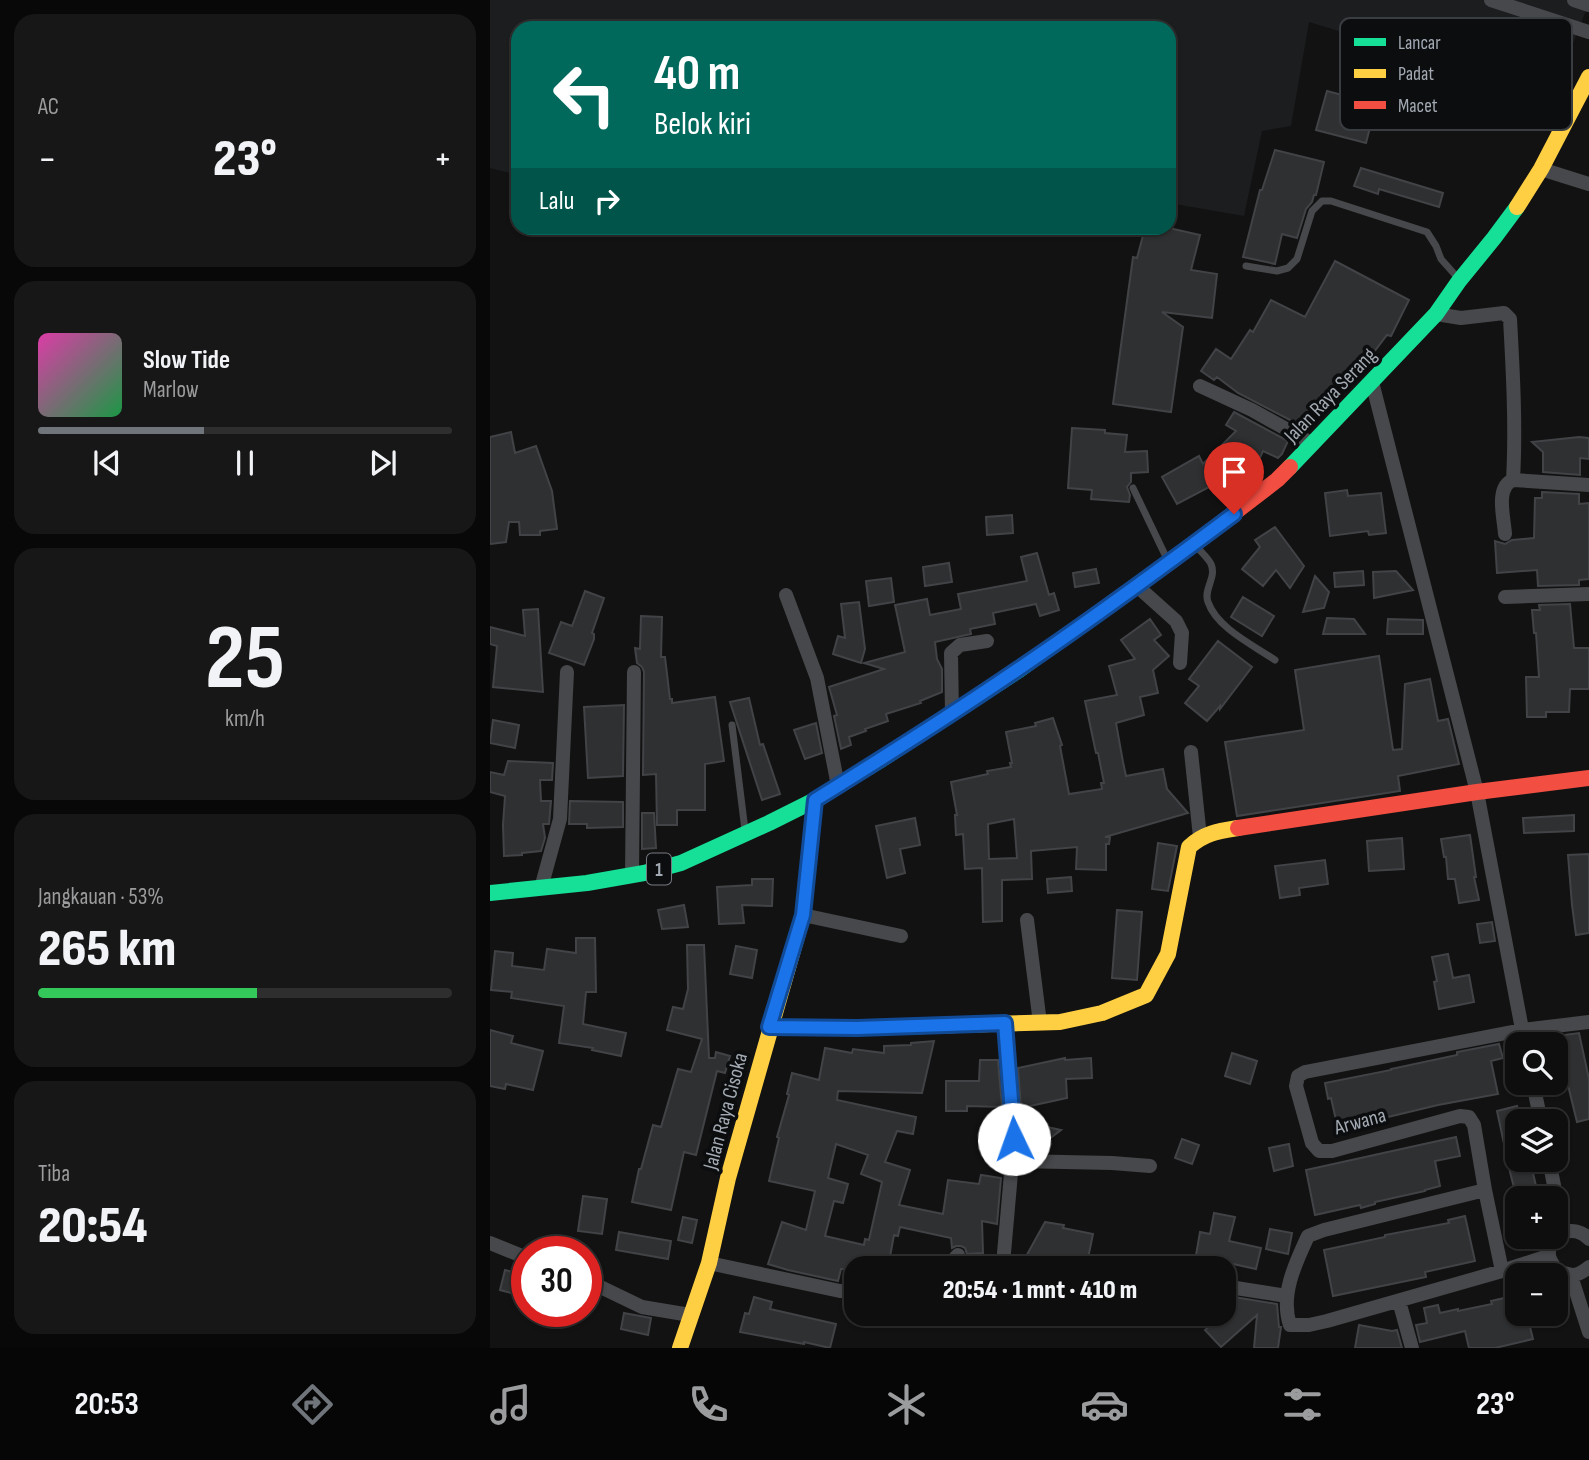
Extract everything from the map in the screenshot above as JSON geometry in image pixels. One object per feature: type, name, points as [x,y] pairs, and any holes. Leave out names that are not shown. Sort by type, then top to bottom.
[{"type":"main road","name":"Jalan Raya Serang","points":[[1572,110],[1589,77]]},
{"type":"main road","name":"Jalan Raya Serang","points":[[490,892],[587,883],[632,875],[681,863],[745,834],[838,786],[1018,670],[1137,586],[1277,480],[1436,314],[1494,238],[1541,169],[1561,130]]},
{"type":"main road","points":[[769,1027],[857,1028],[1040,1023],[1060,1022],[1101,1013],[1146,995],[1168,954],[1189,847],[1200,837],[1217,831],[1589,778]]},
{"type":"main road","name":"Jalan Raya Cisoka","points":[[680,1348],[709,1263],[728,1178],[803,915],[815,800]]},
{"type":"street","points":[[1491,0],[1546,18]]},
{"type":"street","points":[[1574,0],[1589,5]]},
{"type":"street","points":[[1572,26],[1589,32]]},
{"type":"street","points":[[1541,169],[1589,184]]},
{"type":"street","points":[[1436,314],[1469,318],[1504,313],[1510,319],[1514,400],[1513,480]]},
{"type":"street","points":[[1372,382],[1477,792],[1523,1032]]},
{"type":"street","points":[[1200,386],[1252,410],[1313,444]]},
{"type":"street","points":[[1505,534],[1502,494],[1509,481],[1589,485]]},
{"type":"street","points":[[1137,586],[1176,621],[1182,633],[1180,663]]},
{"type":"street","points":[[1505,597],[1589,594]]},
{"type":"street","points":[[786,595],[817,678],[838,786]]},
{"type":"street","points":[[952,713],[951,653],[960,645],[986,640]]},
{"type":"street","points":[[541,888],[560,819],[567,672]]},
{"type":"street","points":[[632,875],[634,672]]},
{"type":"street","points":[[1191,752],[1200,837]]},
{"type":"street","points":[[803,915],[901,936]]},
{"type":"street","points":[[1027,920],[1040,1023]]},
{"type":"street","points":[[1546,1032],[1589,1022]]},
{"type":"street","points":[[1003,1253],[1013,1124],[1005,1023]]},
{"type":"street","name":"Arwana","points":[[1502,1272],[1474,1125],[1469,1117],[1461,1116],[1332,1151],[1319,1151],[1312,1143],[1296,1086],[1298,1076],[1305,1072],[1505,1040]]},
{"type":"street","points":[[1012,1161],[1150,1166]]},
{"type":"street","points":[[1485,1190],[1308,1236],[1287,1296],[1286,1312],[1290,1325],[1309,1325],[1399,1301],[1502,1272],[1548,1255]]},
{"type":"street","points":[[1568,1231],[1576,1230],[1589,1239]]},
{"type":"street","points":[[490,1243],[511,1252]]},
{"type":"street","points":[[1550,1249],[1548,1255],[1556,1270],[1571,1276],[1589,1267]]},
{"type":"street","points":[[709,1263],[844,1291]]},
{"type":"street","points":[[1571,1276],[1589,1332]]},
{"type":"street","points":[[602,1288],[642,1307],[690,1315]]},
{"type":"street","points":[[1236,1288],[1287,1296]]},
{"type":"street","points":[[1399,1301],[1412,1348]]},
{"type":"lane","points":[[1247,266],[1277,271],[1288,268],[1297,259],[1312,211],[1322,201],[1331,201],[1427,232],[1441,259],[1459,281]]},
{"type":"lane","points":[[1133,488],[1169,563]]},
{"type":"lane","points":[[1194,544],[1211,563],[1213,575],[1207,601],[1222,624],[1275,660]]},
{"type":"lane","points":[[732,725],[745,834]]},
{"type":"shaded area","points":[[490,0],[1589,0],[1572,46],[1572,18],[1340,18],[1340,31],[1309,22],[1291,126],[1262,131],[1244,216],[1176,204],[1176,21],[511,21],[511,173],[490,168]]},
{"type":"building","points":[[1327,91],[1340,94],[1340,130],[1369,130],[1366,143],[1316,130]]},
{"type":"building","points":[[1275,150],[1324,162],[1316,195],[1306,209],[1297,238],[1282,234],[1275,264],[1243,257],[1260,190]]},
{"type":"building","points":[[1361,168],[1443,193],[1439,207],[1379,189],[1378,194],[1354,186]]},
{"type":"building","points":[[1176,230],[1200,235],[1191,270],[1217,274],[1212,318],[1162,312],[1183,327],[1171,412],[1113,404],[1133,257],[1137,258],[1143,235],[1176,235]]},
{"type":"building","points":[[1335,261],[1409,300],[1391,336],[1387,335],[1361,369],[1357,366],[1302,426],[1238,393],[1217,377],[1214,380],[1201,371],[1216,349],[1231,359],[1250,330],[1253,332],[1271,300],[1305,317]]},
{"type":"building","points":[[1234,412],[1288,441],[1282,454],[1278,458],[1263,451],[1259,460],[1252,457],[1236,473],[1177,504],[1162,477],[1199,456],[1203,464],[1236,431],[1226,425]]},
{"type":"building","points":[[1072,428],[1105,430],[1105,433],[1127,435],[1125,452],[1147,451],[1148,472],[1131,473],[1131,482],[1127,487],[1129,502],[1091,499],[1092,490],[1068,488]]},
{"type":"building","points":[[511,432],[515,453],[536,446],[552,491],[557,529],[540,531],[540,535],[520,535],[519,522],[509,522],[506,542],[490,544],[490,437]]},
{"type":"building","points":[[1589,438],[1589,459],[1580,458],[1580,475],[1543,472],[1543,452],[1532,442]]},
{"type":"building","points":[[1347,490],[1348,496],[1381,493],[1386,533],[1369,535],[1368,531],[1330,536],[1325,493]]},
{"type":"building","points":[[1542,492],[1579,494],[1579,504],[1589,503],[1589,579],[1579,580],[1579,585],[1538,586],[1537,570],[1497,573],[1495,541],[1505,544],[1512,540],[1534,538],[1535,498],[1542,498]]},
{"type":"building","points":[[1012,515],[1013,533],[987,535],[986,517]]},
{"type":"building","points":[[1275,527],[1304,566],[1290,588],[1276,570],[1263,586],[1242,569],[1260,547],[1255,540]]},
{"type":"building","points":[[1037,553],[1049,595],[1054,593],[1059,610],[1040,616],[1036,604],[993,613],[995,624],[970,629],[971,634],[935,642],[937,659],[942,669],[942,692],[920,701],[921,703],[886,714],[888,721],[849,737],[851,745],[841,749],[834,716],[837,715],[829,687],[884,669],[864,663],[905,652],[895,605],[927,599],[930,615],[961,609],[958,594],[1027,581],[1021,557]]},
{"type":"building","points":[[949,563],[952,582],[925,586],[923,567]]},
{"type":"building","points":[[1096,569],[1099,583],[1075,587],[1073,573]]},
{"type":"building","points":[[1363,571],[1364,585],[1335,587],[1334,573]]},
{"type":"building","points":[[1396,571],[1413,590],[1374,598],[1373,572]]},
{"type":"building","points":[[1315,576],[1329,592],[1324,608],[1303,612]]},
{"type":"building","points":[[891,578],[894,602],[869,606],[866,581]]},
{"type":"building","points":[[585,591],[604,598],[592,633],[594,639],[584,665],[549,653],[561,622],[572,626]]},
{"type":"building","points":[[1243,597],[1274,616],[1262,636],[1231,617]]},
{"type":"building","points":[[859,602],[865,649],[861,663],[833,654],[838,636],[845,638],[841,604]]},
{"type":"building","points":[[1570,604],[1574,648],[1589,648],[1589,689],[1570,689],[1569,712],[1546,712],[1546,717],[1527,717],[1526,677],[1539,677],[1532,610],[1540,610],[1539,605]]},
{"type":"building","points":[[538,609],[543,692],[493,687],[497,646],[490,644],[490,627],[525,636],[523,610]]},
{"type":"building","points":[[641,616],[662,617],[661,657],[665,657],[672,703],[715,697],[724,761],[705,764],[705,810],[677,810],[677,825],[657,825],[656,774],[643,775],[644,672],[637,663],[635,648],[640,649]]},
{"type":"building","points":[[1327,618],[1354,619],[1365,634],[1323,634]]},
{"type":"building","points":[[1150,619],[1161,635],[1154,640],[1169,656],[1153,670],[1158,693],[1140,697],[1144,715],[1116,723],[1126,776],[1163,769],[1167,789],[1188,813],[1105,837],[1110,837],[1109,844],[1106,844],[1106,870],[1076,869],[1077,847],[1031,851],[1032,879],[1002,880],[1002,921],[983,922],[982,868],[965,869],[963,834],[956,835],[957,815],[951,782],[1011,767],[1006,732],[1036,726],[1035,723],[1053,718],[1062,745],[1060,746],[1069,794],[1102,789],[1101,783],[1104,783],[1085,701],[1117,695],[1109,666],[1135,659],[1121,640]],"holes":[[[1014,819],[1017,858],[989,859],[988,824]]]},
{"type":"building","points":[[1388,619],[1423,620],[1423,634],[1387,634]]},
{"type":"building","points":[[1218,641],[1252,667],[1220,709],[1220,706],[1207,721],[1185,703],[1199,686],[1189,679]]},
{"type":"building","points":[[1379,656],[1393,750],[1402,749],[1405,684],[1430,679],[1438,721],[1448,719],[1459,764],[1398,776],[1400,791],[1237,816],[1225,742],[1304,730],[1295,670]]},
{"type":"building","points":[[749,698],[760,745],[763,744],[780,794],[762,800],[730,702]]},
{"type":"building","points":[[624,705],[623,776],[588,778],[584,707]]},
{"type":"building","points":[[493,720],[519,725],[515,748],[490,743]]},
{"type":"building","points":[[816,723],[822,753],[805,759],[794,730]]},
{"type":"building","points":[[508,761],[553,763],[552,780],[540,780],[541,801],[551,801],[549,824],[543,824],[545,838],[541,851],[504,856],[505,796],[490,792],[490,772],[504,775]]},
{"type":"building","points":[[570,801],[623,802],[623,827],[587,828],[587,824],[569,824]]},
{"type":"building","points":[[642,813],[654,813],[656,848],[642,849]]},
{"type":"building","points":[[1574,815],[1574,831],[1524,833],[1523,818]]},
{"type":"building","points":[[915,818],[920,845],[900,849],[905,873],[887,878],[876,826]]},
{"type":"building","points":[[1470,835],[1479,900],[1459,903],[1455,879],[1448,879],[1441,839]]},
{"type":"building","points":[[1402,838],[1404,869],[1369,871],[1367,841]]},
{"type":"building","points":[[1158,843],[1177,846],[1168,891],[1152,889]]},
{"type":"building","points":[[1589,854],[1589,933],[1576,935],[1568,855]]},
{"type":"building","points":[[1325,860],[1328,884],[1299,888],[1300,895],[1280,898],[1275,866]]},
{"type":"building","points":[[1071,877],[1072,891],[1048,893],[1047,879]]},
{"type":"building","points":[[752,879],[773,879],[772,906],[742,905],[744,923],[719,924],[717,887],[752,885]]},
{"type":"building","points":[[684,905],[688,927],[662,929],[658,910]]},
{"type":"building","points":[[1117,910],[1142,912],[1137,980],[1112,978]]},
{"type":"building","points":[[1492,922],[1495,941],[1480,943],[1477,924]]},
{"type":"building","points":[[576,938],[595,938],[596,992],[586,992],[583,1024],[626,1033],[621,1056],[559,1043],[564,1006],[511,998],[512,992],[491,990],[495,951],[513,953],[512,966],[544,970],[547,949],[576,953]]},
{"type":"building","points":[[687,945],[704,945],[709,1058],[715,1058],[716,1052],[730,1056],[725,1073],[717,1071],[696,1155],[684,1152],[671,1210],[632,1202],[653,1125],[661,1127],[678,1069],[691,1072],[702,1039],[667,1030],[673,1007],[683,1009],[688,989]]},
{"type":"building","points":[[736,946],[757,950],[752,978],[730,974]]},
{"type":"building","points":[[1448,954],[1453,978],[1469,975],[1474,1002],[1439,1009],[1432,957]]},
{"type":"building","points":[[490,1030],[513,1036],[511,1043],[543,1051],[533,1090],[506,1084],[505,1089],[490,1086]]},
{"type":"building","points":[[1579,1033],[1589,1079],[1589,1119],[1577,1122],[1568,1085],[1568,1034]]},
{"type":"building","points":[[934,1041],[922,1093],[838,1091],[837,1100],[916,1117],[913,1134],[897,1131],[885,1162],[910,1170],[899,1205],[943,1214],[948,1180],[979,1184],[981,1175],[1001,1178],[997,1224],[982,1221],[983,1253],[967,1254],[961,1246],[952,1248],[951,1238],[900,1227],[898,1236],[894,1235],[890,1256],[844,1256],[844,1269],[841,1269],[838,1281],[768,1264],[782,1222],[806,1230],[815,1191],[769,1181],[792,1073],[819,1080],[825,1048],[852,1053],[853,1049],[884,1053],[884,1046]],"holes":[[[836,1144],[868,1155],[861,1174],[882,1182],[869,1240],[865,1239],[864,1245],[825,1236],[834,1201],[843,1203],[848,1184],[828,1178]]]},
{"type":"building","points":[[1499,1044],[1503,1058],[1491,1061],[1498,1094],[1338,1129],[1325,1083]]},
{"type":"building","points":[[1232,1053],[1257,1061],[1250,1084],[1225,1076]]},
{"type":"building","points":[[1065,1058],[1091,1058],[1092,1078],[1066,1079],[1067,1098],[1021,1108],[1018,1068]]},
{"type":"building","points":[[980,1060],[998,1060],[1002,1107],[967,1106],[967,1111],[946,1111],[946,1081],[979,1081]]},
{"type":"building","points":[[1505,1109],[1505,1149],[1497,1111]]},
{"type":"building","points":[[1029,1123],[1061,1130],[1036,1149],[1024,1139],[1023,1130]]},
{"type":"building","points":[[1456,1137],[1460,1156],[1435,1161],[1440,1186],[1361,1208],[1360,1205],[1315,1215],[1306,1170]]},
{"type":"building","points":[[1182,1139],[1199,1145],[1192,1164],[1175,1158]]},
{"type":"building","points":[[1289,1144],[1293,1166],[1274,1171],[1269,1148]]},
{"type":"building","points":[[1510,1172],[1533,1172],[1536,1186],[1514,1186]]},
{"type":"building","points":[[583,1196],[607,1199],[602,1234],[578,1231]]},
{"type":"building","points":[[1214,1213],[1235,1217],[1229,1241],[1261,1248],[1256,1269],[1236,1265],[1236,1256],[1196,1256],[1200,1232],[1210,1234]]},
{"type":"building","points":[[1465,1216],[1475,1261],[1425,1272],[1426,1277],[1333,1296],[1324,1250],[1449,1223],[1448,1220]]},
{"type":"building","points":[[683,1217],[697,1220],[692,1243],[678,1240]]},
{"type":"building","points":[[1045,1222],[1093,1234],[1088,1256],[1026,1256]]},
{"type":"building","points":[[1270,1229],[1292,1233],[1288,1254],[1266,1249]]},
{"type":"building","points":[[619,1232],[671,1241],[668,1259],[616,1250]]},
{"type":"building","points":[[505,1270],[511,1272],[511,1293],[500,1290]]},
{"type":"building","points":[[754,1297],[772,1302],[770,1309],[836,1324],[830,1348],[740,1332],[745,1313],[749,1314]]},
{"type":"building","points":[[1236,1297],[1277,1304],[1281,1327],[1278,1348],[1254,1348],[1257,1315],[1221,1347],[1205,1330],[1210,1326],[1236,1326]]},
{"type":"building","points":[[1505,1298],[1505,1326],[1530,1326],[1533,1339],[1495,1348],[1469,1348],[1465,1331],[1420,1342],[1416,1325],[1427,1323],[1424,1308],[1438,1305],[1440,1313],[1492,1304],[1491,1301]]},
{"type":"building","points":[[624,1313],[651,1318],[648,1335],[621,1329]]},
{"type":"building","points":[[1359,1325],[1397,1330],[1402,1348],[1355,1348]]},
{"type":"traffic: fast","points":[[1290,467],[1436,314],[1517,207]]},
{"type":"traffic: fast","points":[[490,893],[587,883],[681,863],[815,800],[879,761],[1049,648]]},
{"type":"traffic: slow","points":[[1572,110],[1589,77]]},
{"type":"traffic: slow","points":[[1517,207],[1561,130]]},
{"type":"traffic: slow","points":[[680,1348],[709,1263],[728,1178],[803,915],[815,800]]},
{"type":"traffic: slow","points":[[770,1027],[857,1028],[1060,1022],[1102,1013],[1146,995],[1168,954],[1189,847],[1206,836],[1238,828]]},
{"type":"traffic: jam","points":[[1049,648],[1169,563],[1277,480],[1290,467]]},
{"type":"traffic: jam","points":[[1238,828],[1589,778]]},
{"type":"route","points":[[1014,1139],[1005,1023],[857,1028],[769,1027],[803,915],[815,800],[1018,670],[1234,514]]}]
